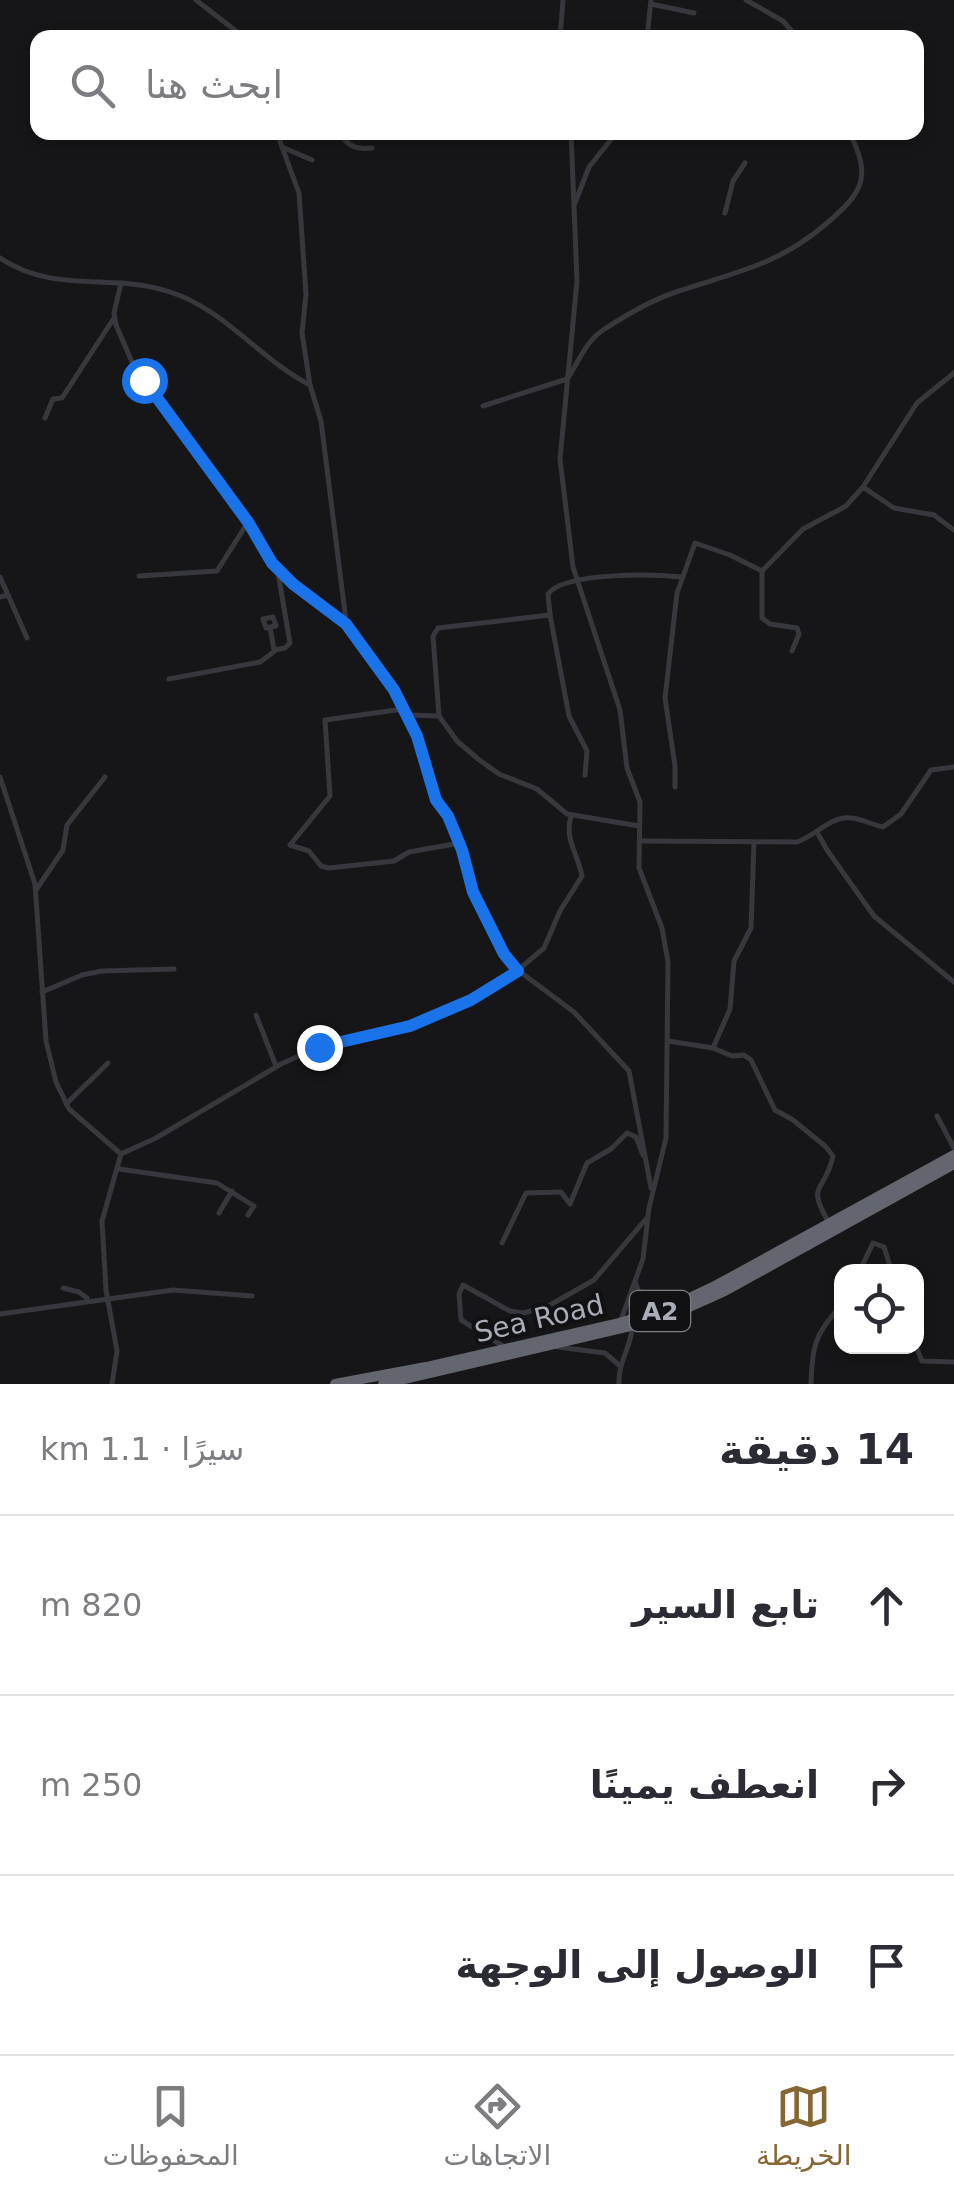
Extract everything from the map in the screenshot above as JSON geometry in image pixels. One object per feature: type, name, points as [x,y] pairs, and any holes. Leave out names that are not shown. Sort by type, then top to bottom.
[{"type":"highway","name":"Sea Road","points":[[447,1367],[506,1348],[647,1315],[715,1286],[954,1152]]},
{"type":"highway","name":"Sea Road","points":[[335,1384],[380,1381],[665,1318],[714,1296],[954,1164]]},
{"type":"street","points":[[196,0],[235,30]]},
{"type":"street","points":[[561,30],[564,0]]},
{"type":"street","points":[[746,0],[792,30]]},
{"type":"street","points":[[649,30],[651,2],[694,13]]},
{"type":"street","points":[[279,140],[299,194],[306,294],[303,351],[321,420],[346,624]]},
{"type":"street","points":[[344,140],[348,145],[372,148]]},
{"type":"street","points":[[571,140],[576,288],[560,460],[578,582],[620,710],[627,768],[640,802],[638,868],[667,947],[666,1138],[652,1192],[644,1258],[619,1324]]},
{"type":"street","points":[[574,206],[590,167],[611,140]]},
{"type":"street","points":[[484,406],[566,379],[588,343],[600,332],[662,297],[742,274],[786,255],[858,194],[862,181],[860,158],[852,140]]},
{"type":"street","points":[[282,147],[312,160]]},
{"type":"street","points":[[725,213],[733,181],[745,163]]},
{"type":"street","points":[[0,258],[38,277],[166,290],[203,307],[310,385]]},
{"type":"street","points":[[45,418],[53,399],[62,398],[114,318],[121,283]]},
{"type":"street","points":[[114,318],[132,362],[277,568],[346,624],[373,658],[406,712],[436,800],[460,843],[473,892],[504,954],[518,971],[574,1012],[630,1071],[652,1192]]},
{"type":"street","points":[[792,651],[798,630],[770,624],[762,618],[762,571],[804,529],[846,506],[863,488],[917,403],[954,373]]},
{"type":"street","points":[[863,488],[903,511],[934,515],[954,530]]},
{"type":"street","points":[[139,576],[217,571],[248,522]]},
{"type":"street","points":[[675,788],[665,698],[681,577],[695,543],[762,571]]},
{"type":"street","points":[[270,628],[274,650],[290,643],[277,568]]},
{"type":"street","points":[[585,775],[588,751],[569,716],[550,615],[550,590],[634,574],[681,577]]},
{"type":"street","points":[[0,577],[4,596],[27,638]]},
{"type":"street","points":[[550,615],[470,621],[436,629],[433,636],[439,716],[457,741],[478,759],[499,774],[536,789],[571,816],[639,826]]},
{"type":"street","points":[[169,679],[260,662],[278,649]]},
{"type":"street","points":[[439,716],[406,712],[325,720],[330,796],[290,844],[308,851],[321,866],[329,868],[394,861],[409,852],[460,843]]},
{"type":"street","points":[[639,841],[797,842],[818,834],[838,818],[853,818],[876,826],[890,824],[931,770],[954,767]]},
{"type":"street","points":[[0,777],[36,890],[49,1054],[66,1104],[121,1154]]},
{"type":"street","points":[[36,890],[63,850],[67,825],[105,777]]},
{"type":"street","points":[[121,1154],[156,1138],[276,1066],[319,1047],[410,1026],[471,1000],[518,971],[548,941],[560,911],[582,876],[577,852],[570,842],[571,816]]},
{"type":"street","points":[[818,834],[874,916],[954,982]]},
{"type":"street","points":[[713,1048],[730,1010],[734,960],[750,928],[754,843]]},
{"type":"street","points":[[42,992],[102,970],[174,969]]},
{"type":"street","points":[[256,1016],[276,1066]]},
{"type":"street","points":[[668,1041],[713,1048],[732,1056],[744,1055],[751,1060],[775,1110],[830,1151],[832,1162],[815,1198],[830,1224]]},
{"type":"street","points":[[66,1104],[108,1062]]},
{"type":"street","points":[[938,1116],[954,1152]]},
{"type":"street","points":[[502,1243],[526,1193],[562,1192],[570,1204],[587,1163],[627,1133],[636,1137],[646,1162]]},
{"type":"street","points":[[112,1384],[117,1350],[107,1299],[103,1215],[120,1168],[121,1154]]},
{"type":"street","points":[[120,1168],[208,1181],[232,1190],[254,1206],[248,1215]]},
{"type":"street","points":[[219,1213],[232,1190]]},
{"type":"street","points":[[506,1348],[461,1320],[459,1294],[463,1285],[510,1311],[524,1312],[550,1305],[594,1280],[648,1218]]},
{"type":"street","points":[[863,1264],[873,1243],[884,1248],[889,1264]]},
{"type":"street","points":[[635,1281],[647,1315]]},
{"type":"street","points":[[63,1288],[88,1299]]},
{"type":"street","points":[[0,1314],[173,1290],[252,1296]]},
{"type":"street","points":[[811,1384],[816,1339],[834,1314]]},
{"type":"street","points":[[619,1384],[619,1365],[632,1328]]},
{"type":"street","points":[[554,1345],[605,1353],[619,1365]]},
{"type":"street","points":[[919,1354],[922,1361],[954,1362]]},
{"type":"route","points":[[144,380],[255,532],[272,563],[346,624],[394,690],[417,736],[436,800],[448,816],[462,850],[473,892],[504,954],[518,971],[471,1000],[410,1026],[319,1047]]}]
